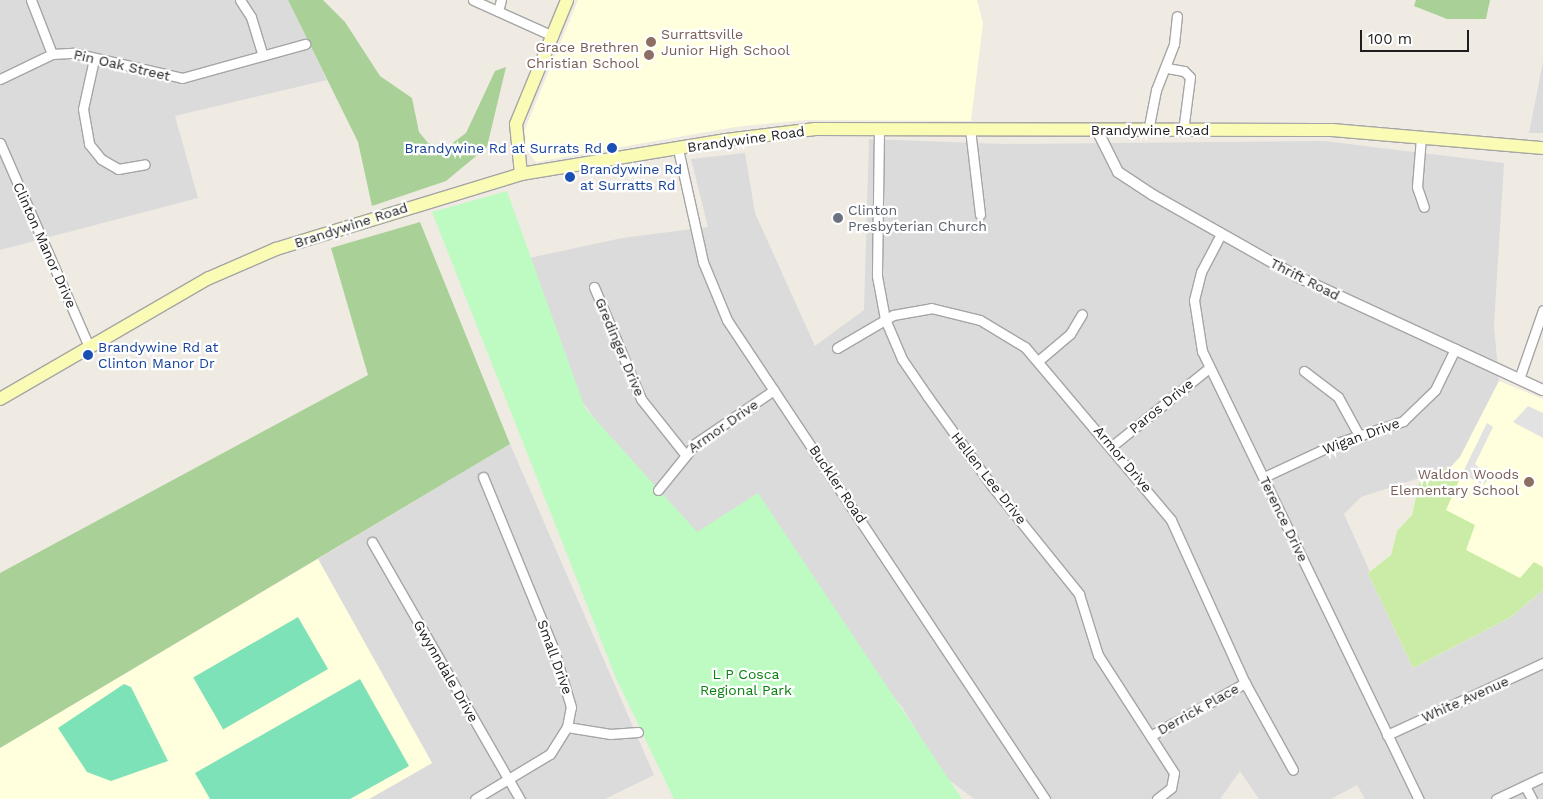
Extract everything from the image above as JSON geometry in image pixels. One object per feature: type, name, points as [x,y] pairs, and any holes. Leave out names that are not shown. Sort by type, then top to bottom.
[{"type":"main road","points":[[521,174],[516,124],[566,0]]},
{"type":"main road","name":"Brandywine Road","points":[[0,399],[89,347],[247,260],[521,174],[795,130],[1332,130],[1543,148]]},
{"type":"street","points":[[31,0],[52,54]]},
{"type":"street","points":[[240,0],[251,17],[262,54]]},
{"type":"street","points":[[473,0],[553,36]]},
{"type":"street","points":[[498,11],[501,0]]},
{"type":"street","points":[[1148,130],[1156,90],[1167,68],[1177,16]]},
{"type":"street","name":"Pin Oak Street","points":[[0,79],[52,54],[80,53],[94,59],[174,78],[305,44]]},
{"type":"street","points":[[94,59],[83,109],[89,144],[101,159],[118,169],[145,164]]},
{"type":"street","points":[[1167,68],[1184,71],[1190,77],[1183,131]]},
{"type":"street","name":"Hellen Lee Drive","points":[[879,129],[877,276],[885,319],[902,359],[980,471],[1072,583],[1098,655],[1152,735],[1176,779],[1159,798]]},
{"type":"street","points":[[970,129],[980,214]]},
{"type":"street","name":"Thrift Road","points":[[1096,130],[1118,172],[1221,234],[1311,283],[1543,390]]},
{"type":"street","points":[[1421,137],[1417,187],[1424,207]]},
{"type":"street","name":"Clinton Manor Drive","points":[[0,143],[89,347]]},
{"type":"street","name":"Buckler Road","points":[[678,149],[710,285],[727,320],[1045,799]]},
{"type":"street","name":"Terence Drive","points":[[1221,234],[1201,272],[1194,300],[1198,339],[1210,368],[1419,799]]},
{"type":"street","name":"Gredinger Drive","points":[[594,287],[641,399],[684,453]]},
{"type":"street","name":"Armor Drive","points":[[837,348],[885,319],[931,308],[965,315],[1013,338],[1038,361],[1112,446],[1181,537],[1245,683],[1293,770]]},
{"type":"street","points":[[1519,379],[1543,310]]},
{"type":"street","points":[[1038,361],[1070,334],[1082,314]]},
{"type":"street","name":"Wigan Drive","points":[[1264,477],[1360,437],[1396,425],[1417,410],[1441,382],[1455,349]]},
{"type":"street","name":"Paros Drive","points":[[1112,446],[1210,368]]},
{"type":"street","points":[[1304,371],[1338,397],[1360,437]]},
{"type":"street","name":"Armor Drive","points":[[658,490],[684,453],[774,390]]},
{"type":"street","name":"Small Drive","points":[[475,799],[541,762],[567,727],[571,707],[564,679],[483,477]]},
{"type":"street","name":"Gwynndale Drive","points":[[372,542],[520,799]]},
{"type":"street","name":"White Avenue","points":[[1387,735],[1543,663]]},
{"type":"street","name":"Derrick Place","points":[[1152,735],[1245,683]]},
{"type":"street","points":[[567,727],[610,734],[638,732]]},
{"type":"street","points":[[1496,799],[1543,777]]},
{"type":"street","points":[[1525,786],[1532,799]]},
{"type":"shaded area","points":[[0,0],[288,0],[327,80],[175,116],[198,198],[0,250]]},
{"type":"shaded area","points":[[578,0],[977,0],[983,23],[971,121],[805,120],[735,127],[536,162],[526,149],[525,129]]},
{"type":"shaded area","points":[[1543,62],[1543,133],[1529,133]]},
{"type":"shaded area","points":[[869,139],[1004,144],[1324,141],[1504,163],[1494,326],[1499,381],[1460,457],[1450,468],[1361,497],[1344,514],[1413,668],[1511,617],[1543,590],[1543,799],[1365,799],[1357,785],[1331,799],[1259,799],[1240,771],[1220,799],[974,799],[944,776],[902,707],[747,512],[683,541],[576,393],[529,258],[622,238],[708,227],[691,159],[745,153],[755,213],[815,346],[864,310]]},
{"type":"shaded area","points":[[1499,381],[1543,399],[1543,590],[1511,617],[1413,668],[1368,573],[1391,555],[1397,531],[1412,515],[1421,474],[1450,468],[1460,457]]},
{"type":"shaded area","points":[[1528,406],[1543,413],[1543,438],[1513,422]]},
{"type":"shaded area","points":[[1487,423],[1493,427],[1475,464],[1489,477],[1484,485],[1462,474]]},
{"type":"shaded area","points":[[510,444],[654,775],[605,799],[369,799],[432,763],[318,559]]},
{"type":"shaded area","points":[[318,559],[432,763],[369,799],[0,799],[0,748]]},
{"type":"green space","points":[[288,0],[323,0],[345,22],[380,76],[412,98],[419,132],[428,143],[446,148],[466,133],[495,71],[506,67],[487,147],[446,181],[372,206],[358,142]]},
{"type":"green space","points":[[1416,0],[1490,0],[1486,19],[1447,19],[1414,6]]},
{"type":"green space","name":"L P Cosca Regional Park","points":[[507,191],[585,408],[697,532],[758,493],[962,799],[674,799],[615,676],[432,212]]},
{"type":"green space","points":[[420,222],[510,444],[0,748],[0,573],[368,375],[331,248]]},
{"type":"green space","points":[[1450,468],[1460,478],[1446,510],[1475,525],[1466,550],[1520,578],[1534,562],[1543,567],[1543,590],[1511,617],[1413,668],[1368,573],[1391,555],[1397,531],[1412,515],[1421,474]]},
{"type":"green space","points":[[298,617],[328,669],[223,729],[193,678]]},
{"type":"green space","points":[[360,679],[409,766],[350,799],[210,799],[195,773]]},
{"type":"green space","points":[[124,684],[131,687],[168,761],[111,781],[87,772],[58,728]]},
{"type":"place","name":"Surrattsville Junior High School","points":[[651,42]]},
{"type":"place","name":"Grace Brethren Christian School","points":[[649,55]]},
{"type":"place","name":"Brandywine Rd at Surrats Rd","points":[[612,148]]},
{"type":"place","name":"Brandywine Rd at Surratts Rd","points":[[570,177]]},
{"type":"place","name":"Clinton Presbyterian Church","points":[[838,218]]},
{"type":"place","name":"Brandywine Rd at Clinton Manor Dr","points":[[88,355]]},
{"type":"place","name":"Waldon Woods Elementary School","points":[[1529,482]]}]
